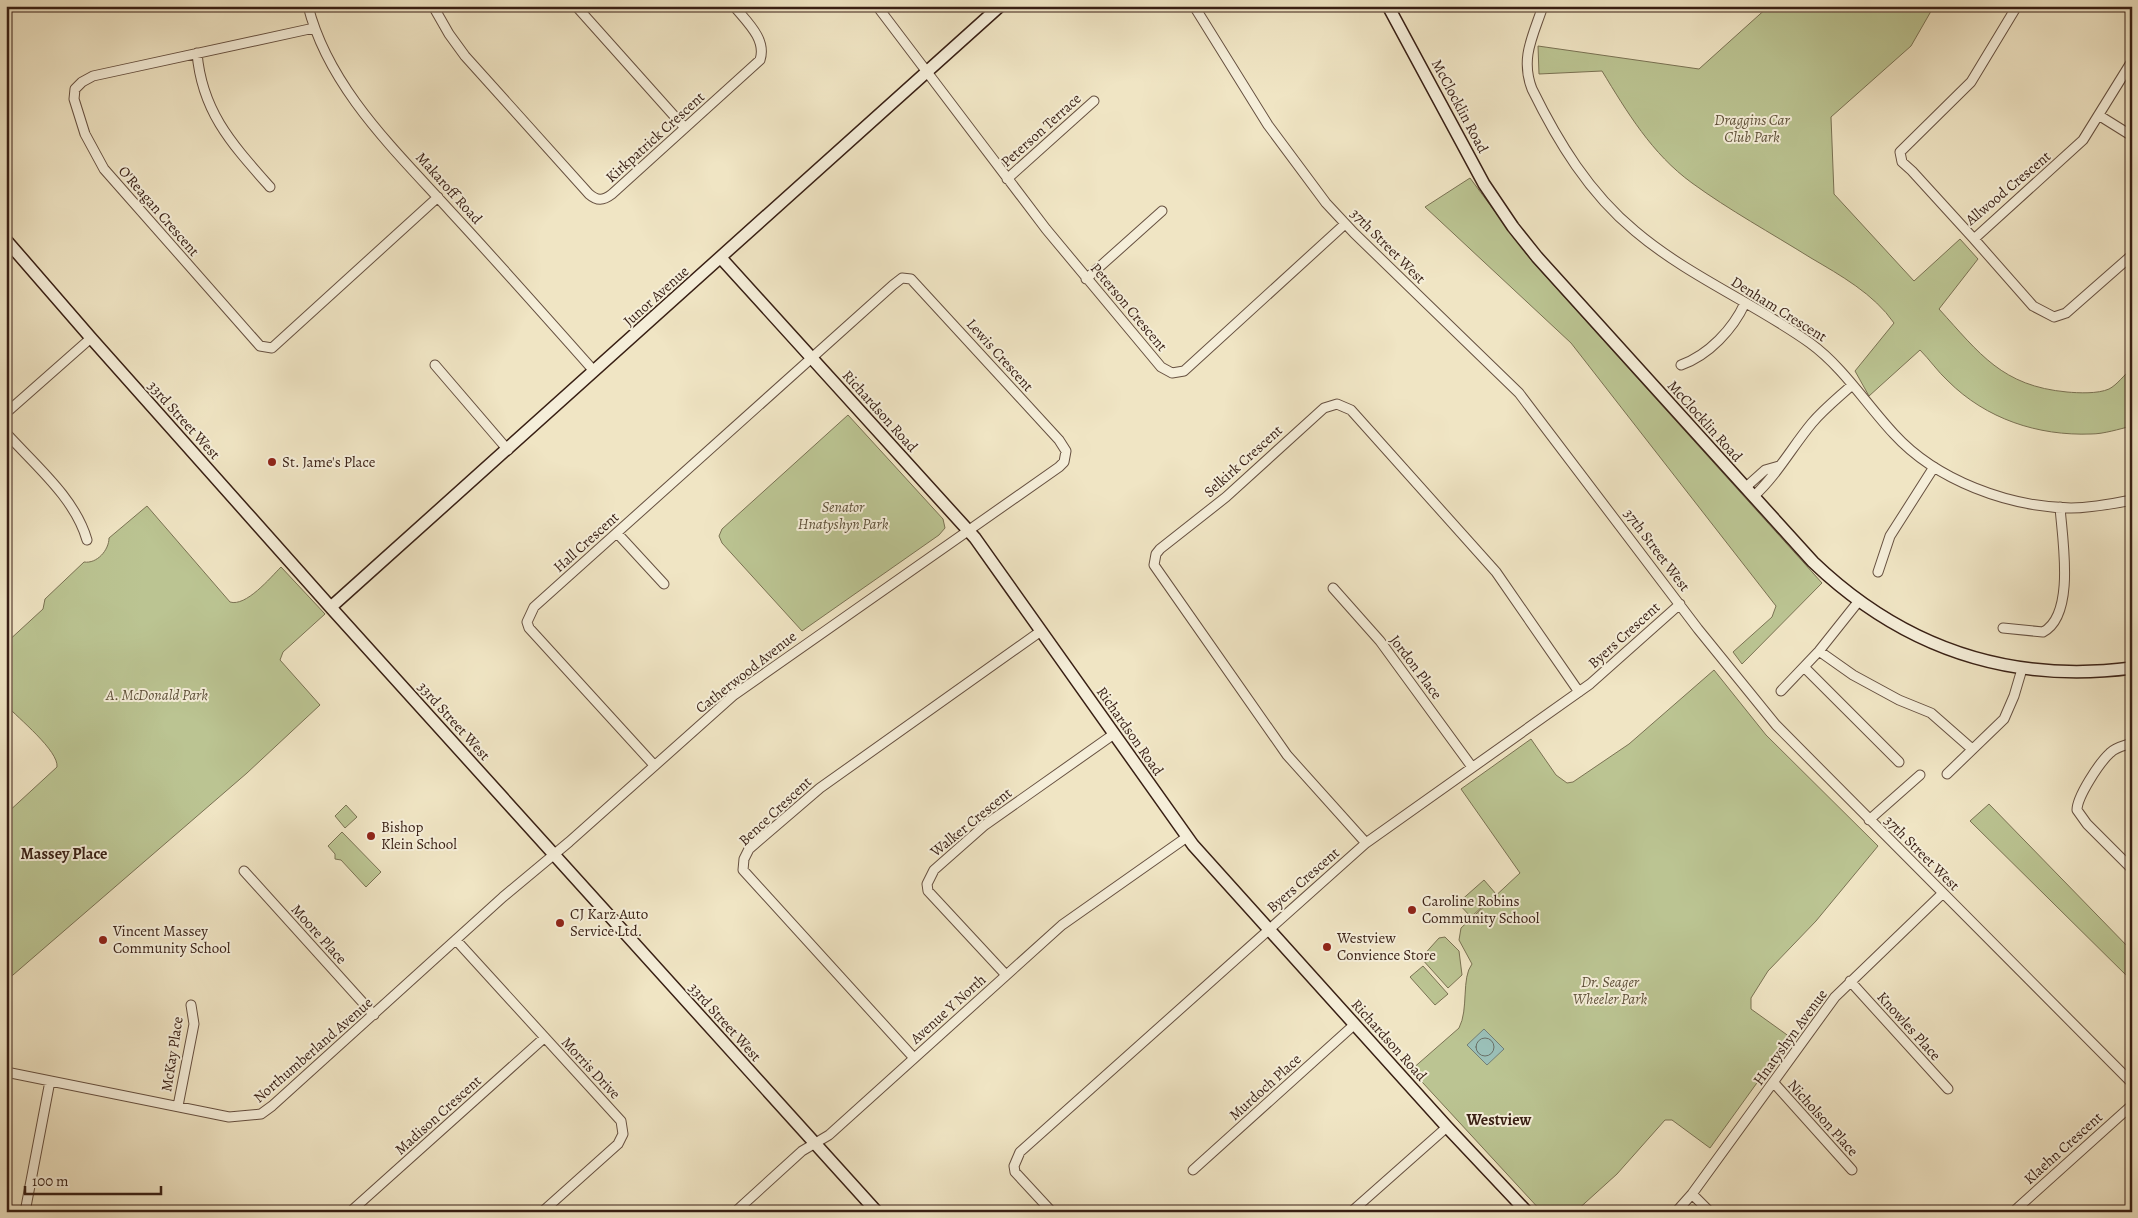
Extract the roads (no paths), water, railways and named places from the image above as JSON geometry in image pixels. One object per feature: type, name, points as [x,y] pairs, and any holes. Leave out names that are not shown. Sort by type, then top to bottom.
[{"type":"street","name":"Makaroff Road","points":[[308,6],[314,28],[330,59],[356,101],[438,197],[594,371]]},
{"type":"street","name":"Kirkpatrick Crescent","points":[[433,6],[449,34],[465,56],[594,199],[600,200],[612,194],[760,60],[762,54],[759,38],[734,6]]},
{"type":"street","points":[[576,6],[685,128]]},
{"type":"street","name":"Peterson Crescent","points":[[877,6],[1007,179],[1086,279],[1161,367],[1176,374],[1184,371],[1345,224]]},
{"type":"street","name":"Junor Avenue","points":[[331,607],[1000,6]]},
{"type":"street","name":"37th Street West","points":[[1194,6],[1278,140],[1345,224],[1519,393],[1680,604],[1776,725],[2132,1083]]},
{"type":"street","name":"McClocklin Road","points":[[1388,6],[1484,184],[1513,228],[1537,257],[1813,562],[1858,602],[1893,624],[1932,644],[1976,659],[2022,669],[2078,673],[2132,668]]},
{"type":"street","name":"Denham Crescent","points":[[1543,6],[1527,54],[1526,75],[1541,108],[1580,172],[1607,205],[1636,232],[1823,353],[1894,434],[1918,456],[1934,467],[1991,493],[2060,507],[2096,506],[2132,500]]},
{"type":"street","name":"Allwood Crescent","points":[[2017,6],[1971,82],[1900,152],[1902,162],[1974,239],[2075,149],[2100,116],[2132,61]]},
{"type":"street","name":"O'Reagan Crescent","points":[[314,28],[93,76],[82,82],[75,89],[74,99],[85,134],[104,169],[260,346],[272,348],[438,197]]},
{"type":"street","points":[[197,53],[201,84],[213,113],[232,144],[270,187]]},
{"type":"street","name":"Peterson Terrace","points":[[1007,179],[1094,101]]},
{"type":"street","points":[[2100,116],[2132,136]]},
{"type":"street","points":[[1086,279],[1162,211]]},
{"type":"street","points":[[1974,239],[2033,306],[2054,317],[2066,314],[2132,255]]},
{"type":"street","name":"33rd Street West","points":[[8,243],[331,607],[876,1212]]},
{"type":"street","name":"Richardson Road","points":[[721,258],[968,530],[1187,837],[1446,1127],[1527,1212]]},
{"type":"street","name":"Lewis Crescent","points":[[812,358],[902,278],[911,279],[1059,440],[1066,451],[1064,462],[1059,467],[968,530]]},
{"type":"street","points":[[1682,364],[1701,356],[1710,348],[1734,321],[1745,303]]},
{"type":"street","points":[[6,413],[91,338]]},
{"type":"street","name":"Hall Crescent","points":[[654,765],[529,628],[527,622],[534,607],[812,358]]},
{"type":"street","points":[[435,365],[508,450]]},
{"type":"street","points":[[1750,492],[1772,479],[1779,466],[1813,422],[1852,385]]},
{"type":"street","name":"Selkirk Crescent","points":[[1366,843],[1287,755],[1154,564],[1156,554],[1160,549],[1226,496],[1324,408],[1338,404],[1351,410],[1477,550],[1496,572],[1579,692]]},
{"type":"street","points":[[6,433],[69,503],[80,521],[87,540]]},
{"type":"street","points":[[1878,572],[1890,536],[1934,467]]},
{"type":"street","points":[[2003,628],[2043,632],[2057,620],[2066,575],[2060,507]]},
{"type":"street","name":"Catherwood Avenue","points":[[554,854],[743,688],[968,530]]},
{"type":"street","points":[[617,533],[664,584]]},
{"type":"street","name":"Jordon Place","points":[[1333,588],[1380,641],[1472,767]]},
{"type":"street","points":[[1781,691],[1819,651],[1858,602]]},
{"type":"street","name":"Byers Crescent","points":[[1052,1212],[1015,1172],[1014,1166],[1020,1152],[1366,843],[1579,692],[1680,604]]},
{"type":"street","name":"Bence Crescent","points":[[914,1058],[743,870],[744,859],[749,849],[820,788],[1041,631]]},
{"type":"street","points":[[1819,651],[1853,675],[1899,700],[1931,713],[1972,750]]},
{"type":"street","points":[[1804,667],[1899,762]]},
{"type":"street","points":[[1947,774],[2004,719],[2014,696],[2022,669]]},
{"type":"street","name":"Walker Crescent","points":[[1006,975],[928,891],[929,878],[934,870],[986,825],[1114,734]]},
{"type":"street","points":[[2132,743],[2116,748],[2106,758],[2080,796],[2077,810],[2080,818],[2132,869]]},
{"type":"street","points":[[1869,820],[1920,774]]},
{"type":"street","name":"Avenue Y North","points":[[735,1212],[802,1150],[829,1135],[1070,918],[1187,837]]},
{"type":"street","name":"Northumberland Avenue","points":[[6,1072],[234,1117],[261,1114],[554,854]]},
{"type":"street","name":"Moore Place","points":[[244,871],[374,1015]]},
{"type":"street","name":"Hnatyshyn Avenue","points":[[1676,1212],[1692,1194],[1835,997],[1943,893]]},
{"type":"street","name":"Morris Drive","points":[[456,940],[620,1121],[623,1134],[618,1144],[542,1212]]},
{"type":"street","name":"Knowles Place","points":[[1850,981],[1948,1089]]},
{"type":"street","name":"McKay Place","points":[[178,1106],[194,1024],[192,1005]]},
{"type":"street","name":"Murdoch Place","points":[[1193,1170],[1355,1024]]},
{"type":"street","name":"Madison Crescent","points":[[350,1212],[544,1038]]},
{"type":"street","points":[[28,1211],[50,1081]]},
{"type":"street","name":"Nicholson Place","points":[[1774,1083],[1852,1170]]},
{"type":"street","name":"Klaehn Crescent","points":[[2013,1212],[2132,1104]]},
{"type":"street","points":[[1351,1212],[1446,1127]]},
{"type":"street","points":[[1692,1194],[1710,1212]]},
{"type":"water","points":[[1484,1029],[1504,1049],[1487,1065],[1467,1045]]},
{"type":"place","name":"St. Jame's Place","points":[[272,462]]},
{"type":"place","name":"Bishop Klein School","points":[[371,836]]},
{"type":"place","name":"Caroline Robins Community School","points":[[1412,910]]},
{"type":"place","name":"CJ Karz Auto Service Ltd.","points":[[560,923]]},
{"type":"place","name":"Vincent Massey Community School","points":[[103,940]]},
{"type":"place","name":"Westview Convience Store","points":[[1327,947]]},
{"type":"district","name":"Massey Place","points":[[64,854]]},
{"type":"district","name":"Westview","points":[[1499,1120]]},
{"type":"park label","name":"Draggins Car Club Park","points":[[1752,128]]},
{"type":"park label","name":"Senator Hnatyshyn Park","points":[[843,516]]},
{"type":"park label","name":"A. McDonald Park","points":[[157,695]]},
{"type":"park label","name":"Dr. Seager Wheeler Park","points":[[1610,990]]}]
